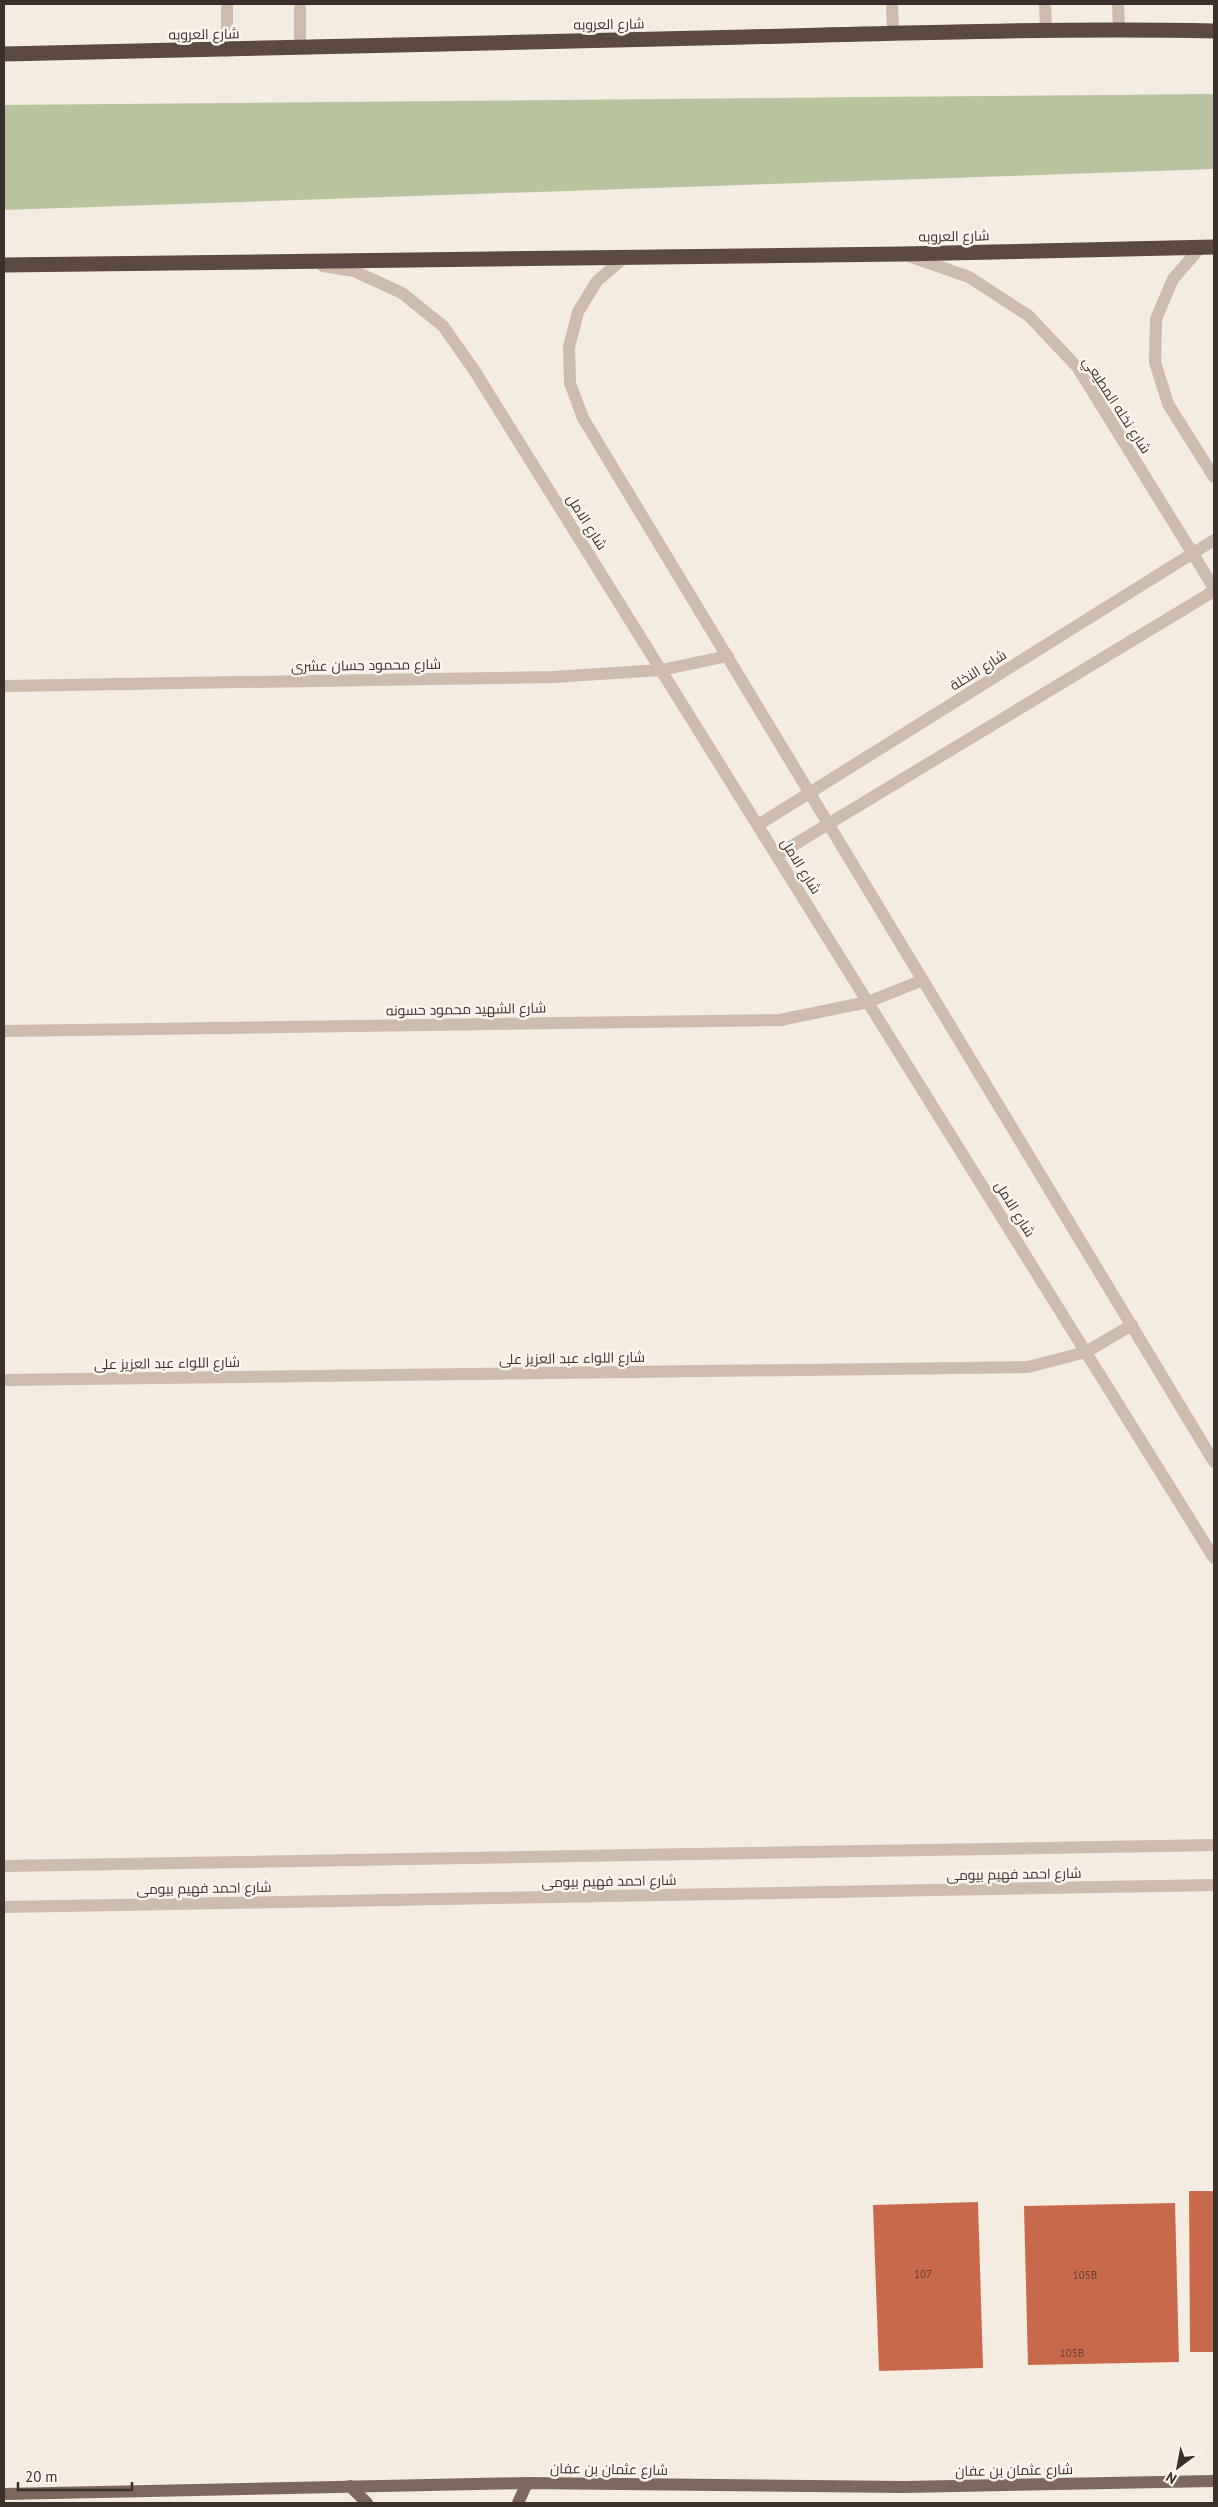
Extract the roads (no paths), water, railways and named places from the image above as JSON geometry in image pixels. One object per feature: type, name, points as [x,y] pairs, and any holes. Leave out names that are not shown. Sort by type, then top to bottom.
[{"type":"highway","name":"شارع العروبه","points":[[4,54],[227,51],[300,47],[1046,30],[1214,31]]},
{"type":"highway","name":"شارع العروبه","points":[[4,265],[902,254],[1208,247]]},
{"type":"main road","name":"شارع عثمان بن عفان","points":[[4,2494],[527,2483],[904,2486],[1214,2481]]},
{"type":"main road","points":[[518,2503],[527,2483]]},
{"type":"main road","points":[[350,2486],[367,2503]]},
{"type":"street","points":[[227,4],[227,51]]},
{"type":"street","points":[[300,4],[300,47]]},
{"type":"street","points":[[892,4],[893,33]]},
{"type":"street","points":[[1045,4],[1046,30]]},
{"type":"street","points":[[1118,4],[1119,29]]},
{"type":"street","points":[[1208,247],[1173,279],[1156,319],[1155,362],[1168,404],[1214,477]]},
{"type":"street","name":"شارع نخله المطيعي","points":[[902,254],[969,277],[1029,316],[1078,368],[1214,590]]},
{"type":"street","points":[[624,257],[597,281],[578,312],[569,347],[570,383],[583,418],[1214,1462]]},
{"type":"street","name":"شارع الامل","points":[[301,262],[354,271],[402,293],[443,326],[474,370],[1214,1558]]},
{"type":"street","name":"شارع النخلة","points":[[758,825],[1214,540]]},
{"type":"street","points":[[777,855],[1214,590]]},
{"type":"street","name":"شارع محمود حسان عشرى","points":[[4,686],[553,677],[661,670],[728,656]]},
{"type":"street","name":"شارع الشهيد محمود حسونه","points":[[4,1031],[780,1020],[868,1002],[923,980]]},
{"type":"street","name":"شارع اللواء عبد العزيز على","points":[[4,1380],[1028,1367],[1086,1352],[1132,1325]]},
{"type":"street","name":"شارع احمد فهيم بيومى","points":[[4,1866],[1214,1845]]},
{"type":"street","name":"شارع احمد فهيم بيومى","points":[[4,1907],[1214,1885]]}]
